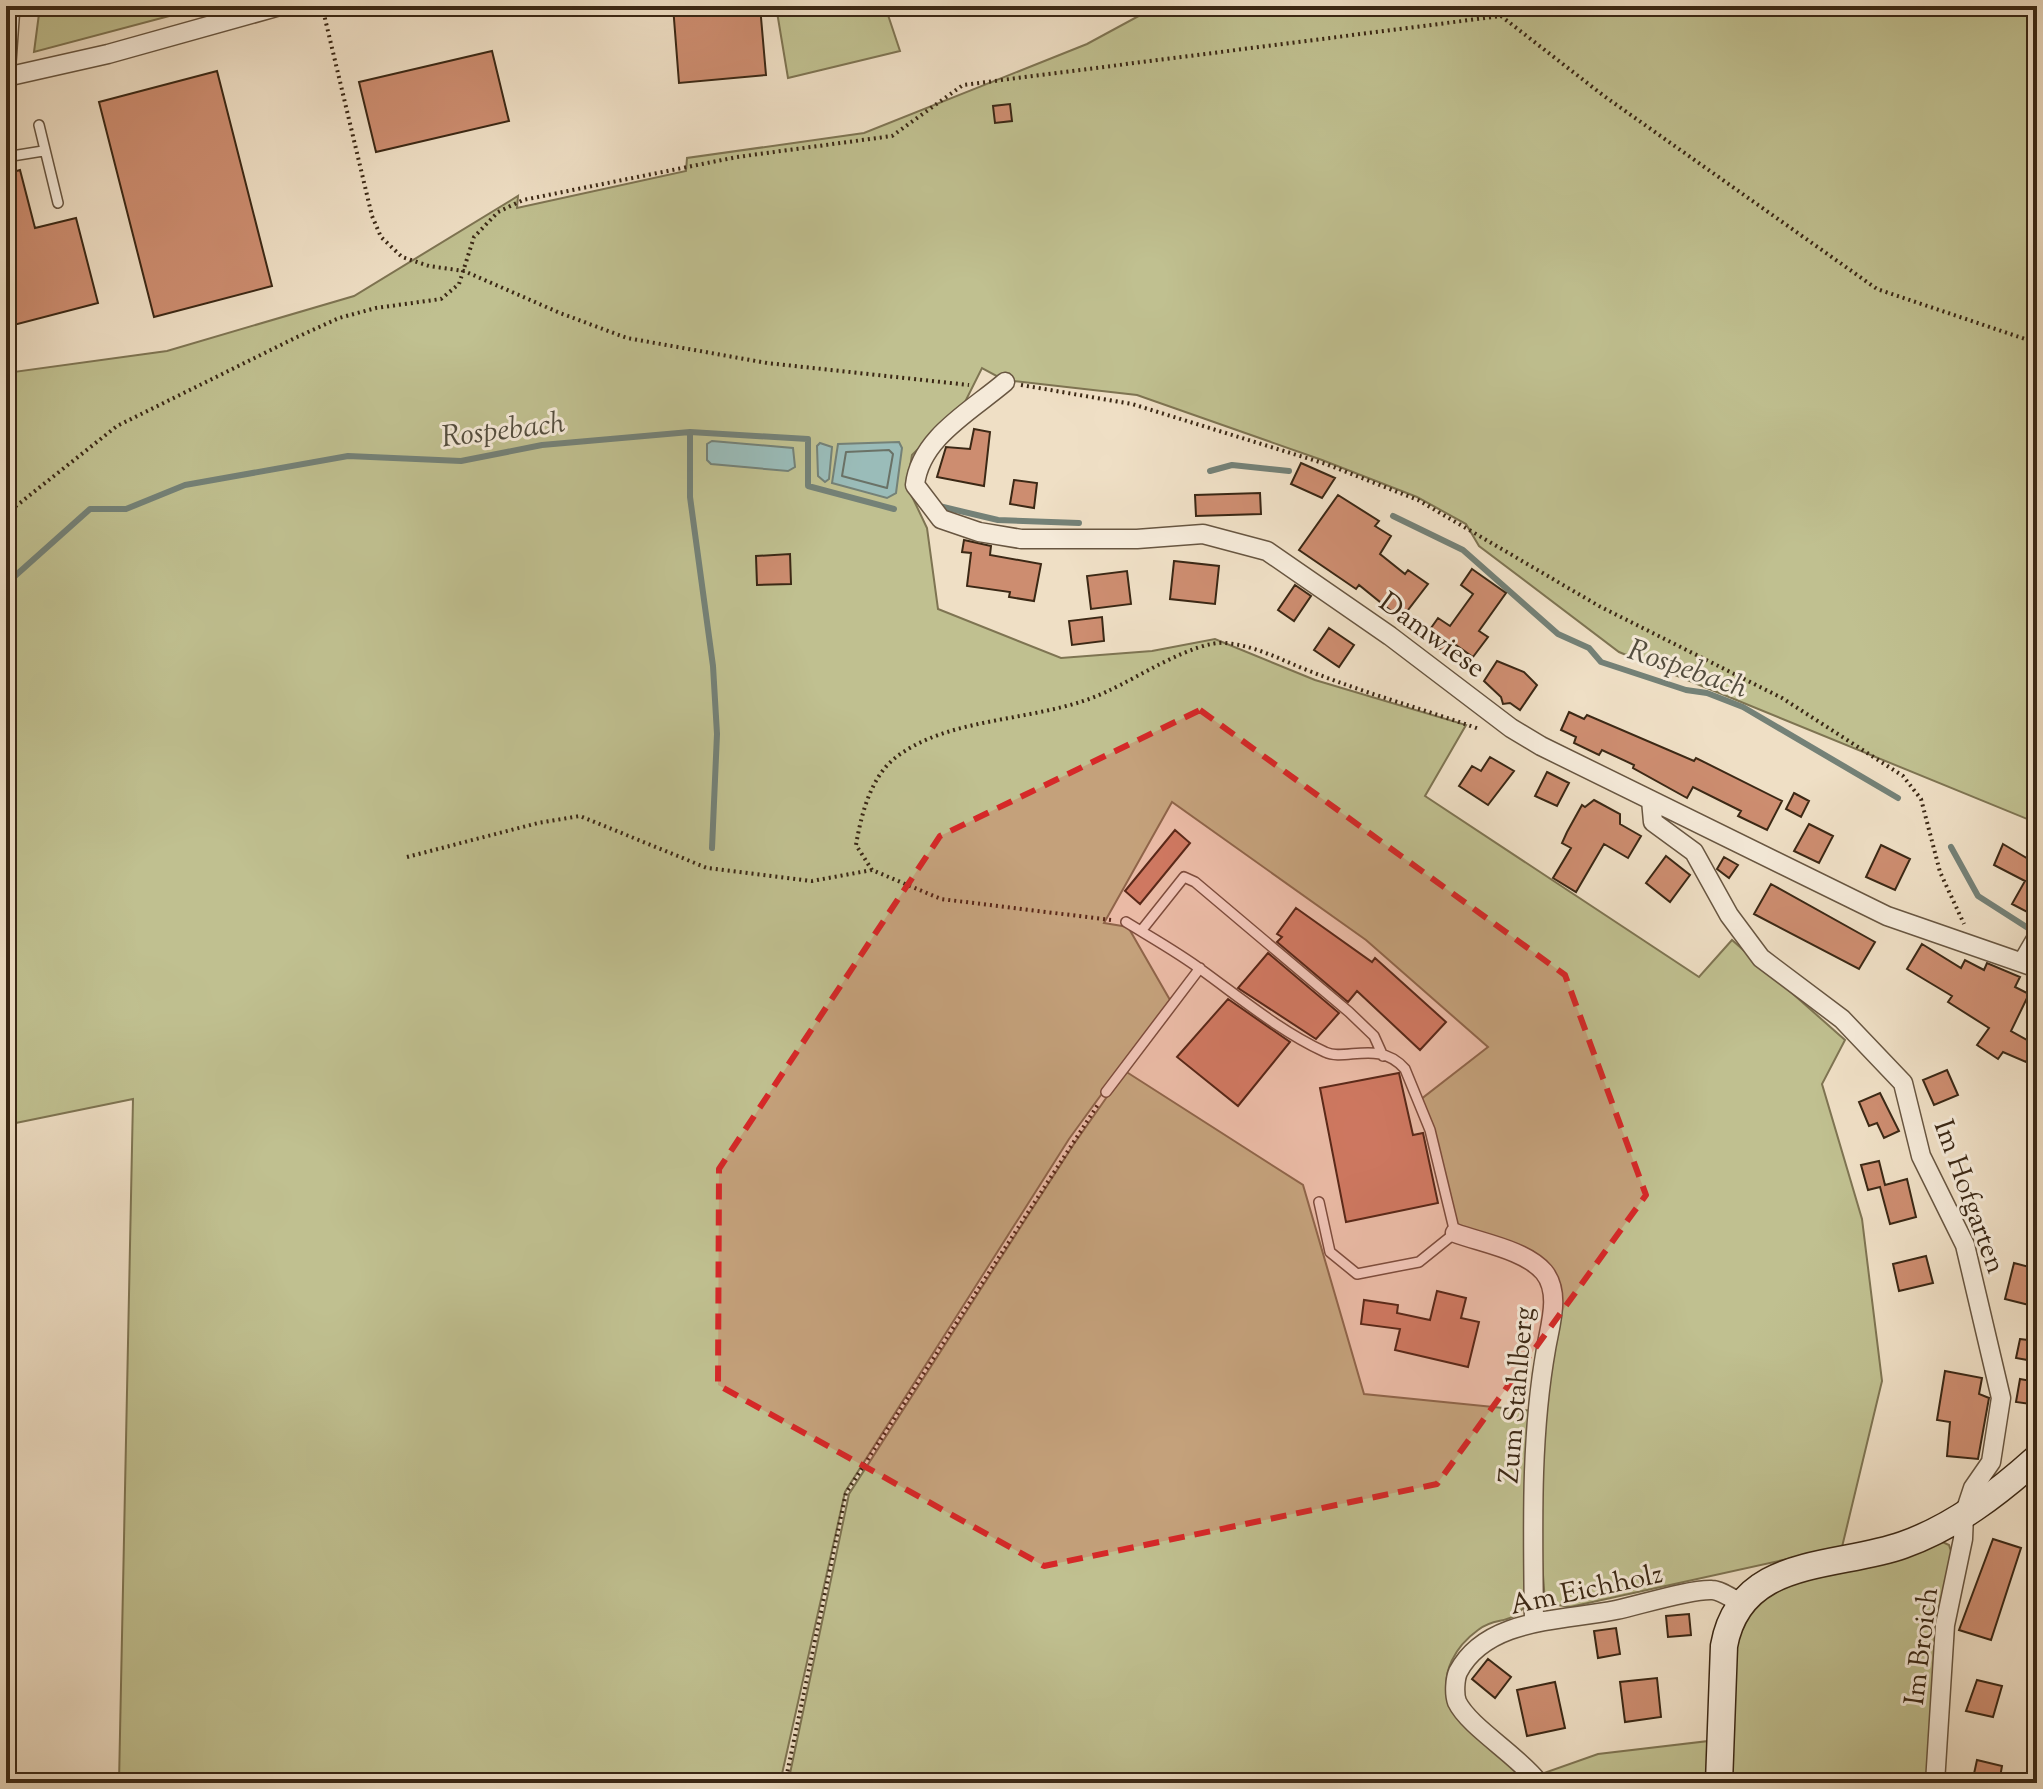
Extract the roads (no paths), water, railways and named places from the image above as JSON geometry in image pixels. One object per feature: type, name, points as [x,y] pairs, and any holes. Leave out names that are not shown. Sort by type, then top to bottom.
[{"type":"street","points":[[8,77],[108,54],[280,6]]},
{"type":"street","name":"Damwiese","points":[[1005,382],[928,447],[917,466],[915,485],[941,519],[979,532],[1021,539],[1137,539],[1203,534],[1267,551],[1390,636],[1511,728],[1887,916],[2030,964]]},
{"type":"street","name":"Im Hofgarten","points":[[1651,800],[1653,822],[1694,852],[1729,915],[1761,958],[1842,1019],[1903,1083],[1921,1156],[1965,1245],[2001,1398],[1991,1462],[1973,1488],[1964,1515]]},
{"type":"street","points":[[2030,964],[2037,937]]},
{"type":"street","name":"Zum Stahlberg","points":[[1455,1233],[1527,1259],[1545,1274],[1554,1301],[1538,1397],[1533,1507],[1534,1623]]},
{"type":"street","points":[[1719,1783],[1724,1646],[1727,1626],[1739,1602],[1762,1583],[1791,1571],[1902,1545],[1964,1515],[2037,1458]]},
{"type":"street","name":"Im Broich","points":[[1935,1783],[1945,1625],[1963,1539],[1964,1515]]},
{"type":"street","name":"Am Eichholz","points":[[1539,1783],[1525,1765],[1473,1721],[1457,1701],[1455,1678],[1465,1659],[1499,1635],[1534,1623],[1587,1617],[1713,1589],[1739,1602]]},
{"type":"lane","points":[[8,77],[15,6]]},
{"type":"lane","points":[[39,125],[58,203]]},
{"type":"lane","points":[[6,157],[43,151]]},
{"type":"lane","points":[[1141,931],[1184,877],[1195,882],[1349,1012],[1374,1036],[1383,1056]]},
{"type":"lane","points":[[1126,922],[1200,968],[1285,1032],[1330,1055],[1372,1052],[1398,1061],[1416,1092],[1430,1130],[1455,1233],[1419,1262],[1357,1274],[1330,1252],[1319,1202]]},
{"type":"lane","points":[[1106,1092],[1200,968]]},
{"type":"water","points":[[712,441],[793,448],[795,467],[788,471],[711,464],[707,460],[707,444]]},
{"type":"water","points":[[899,442],[902,448],[896,493],[887,498],[832,483],[838,444]]},
{"type":"water","points":[[820,443],[832,447],[829,479],[825,482],[818,476],[817,446]]},
{"type":"waterway","points":[[690,432],[690,497],[713,666],[717,734],[712,848]]},
{"type":"waterway","name":"Rospebach","points":[[6,584],[90,509],[126,509],[185,485],[348,456],[461,461],[542,445],[690,432],[808,439],[808,486],[894,509]]},
{"type":"waterway","name":"Rospebach","points":[[1210,471],[1232,465],[1289,471]]},
{"type":"waterway","name":"Rospebach","points":[[939,506],[998,520],[1079,523]]},
{"type":"waterway","name":"Rospebach","points":[[1393,516],[1463,550],[1558,634],[1589,648],[1601,662],[1686,690],[1707,693],[1743,707],[1898,798]]},
{"type":"waterway","name":"Rospebach","points":[[1951,847],[1978,896],[2028,928]]}]
